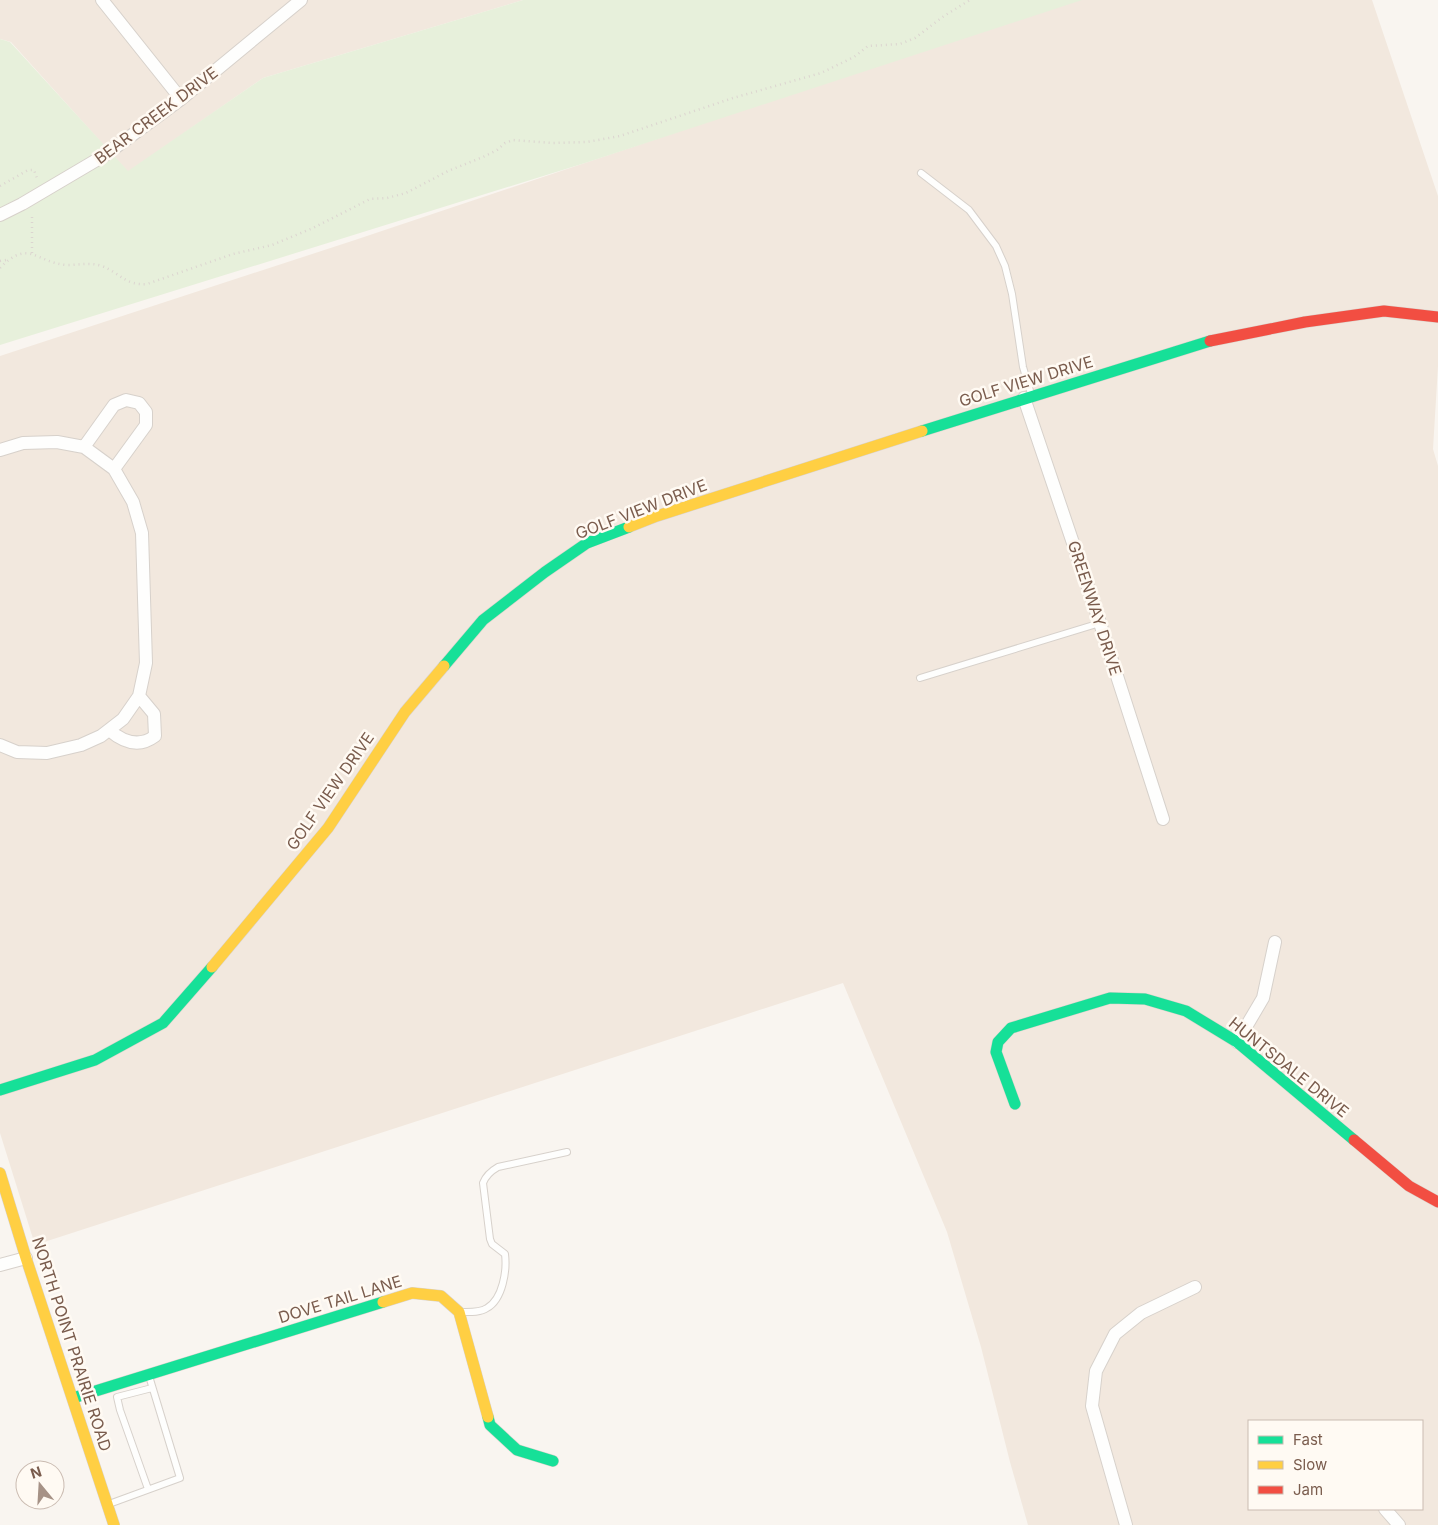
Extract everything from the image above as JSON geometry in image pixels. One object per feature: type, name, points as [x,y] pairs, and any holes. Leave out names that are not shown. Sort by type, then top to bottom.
[{"type":"street","points":[[102,0],[181,99]]},
{"type":"street","name":"BEAR CREEK DRIVE","points":[[0,215],[105,155],[181,99],[301,0]]},
{"type":"street","name":"GOLF VIEW DRIVE","points":[[0,1090],[95,1060],[163,1023],[246,928],[328,828],[405,712],[483,620],[545,572],[587,543],[657,516],[1209,341],[1296,324],[1384,311],[1438,317]]},
{"type":"street","name":"GREENWAY DRIVE","points":[[1028,397],[1163,819]]},
{"type":"street","points":[[84,447],[114,405],[126,400],[139,403],[146,412],[146,424],[114,469]]},
{"type":"street","points":[[0,450],[23,443],[58,442],[84,447],[114,469],[133,502],[142,533],[146,663],[138,696],[123,719],[101,736],[81,745],[47,753],[17,752],[0,745]]},
{"type":"street","points":[[109,730],[118,738],[133,743],[148,742],[155,736],[154,714],[138,696]]},
{"type":"street","points":[[1237,1042],[1263,998],[1275,942]]},
{"type":"street","name":"HUNTSDALE DRIVE","points":[[1015,1104],[996,1052],[998,1042],[1011,1028],[1110,998],[1145,999],[1186,1011],[1237,1042],[1409,1186],[1438,1202]]},
{"type":"street","name":"NORTH POINT PRAIRIE ROAD","points":[[0,1173],[114,1525]]},
{"type":"street","points":[[0,1265],[26,1258]]},
{"type":"street","points":[[1126,1525],[1092,1406],[1096,1371],[1115,1334],[1141,1313],[1195,1287]]},
{"type":"street","name":"DOVE TAIL LANE","points":[[73,1398],[412,1293],[441,1296],[459,1312]]},
{"type":"street","points":[[459,1312],[490,1425],[517,1450],[553,1461]]},
{"type":"street","points":[[1386,1510],[1399,1525]]},
{"type":"lane","points":[[921,172],[969,210],[996,246],[1012,294],[1028,397]]},
{"type":"lane","points":[[920,678],[1100,623]]},
{"type":"lane","points":[[459,1312],[480,1311],[488,1308],[495,1301],[504,1276],[506,1260],[504,1254],[492,1244],[488,1232],[483,1183],[485,1178],[498,1166],[567,1152]]},
{"type":"lane","points":[[108,1504],[180,1478],[148,1375]]},
{"type":"lane","points":[[148,1489],[117,1398],[152,1388]]},
{"type":"path","points":[[0,268],[16,255],[28,252],[56,263],[68,265],[93,263],[129,283],[147,284],[233,254],[272,246],[370,199],[387,198],[406,193],[448,171],[483,157],[513,140],[552,143],[578,142],[620,136],[733,98],[821,73],[854,57],[868,46],[900,44],[915,38],[944,16],[970,0]]},
{"type":"path","points":[[0,186],[28,170],[34,170],[38,178]]},
{"type":"path","points":[[32,214],[32,253]]},
{"type":"path","points":[[0,262],[8,260]]},
{"type":"shaded area","points":[[0,0],[523,0],[263,78],[128,172],[11,42],[0,39]]},
{"type":"shaded area","points":[[1071,0],[1372,0],[1438,196],[1438,366],[1433,449],[1438,466],[1438,1525],[1028,1525],[981,1347],[947,1232],[843,983],[35,1245],[0,1133],[0,356],[355,240]]},
{"type":"green space","points":[[523,0],[1082,0],[585,163],[0,345],[0,39],[10,42],[128,171],[263,78]]},
{"type":"traffic: fast","points":[[922,431],[1210,341]]},
{"type":"traffic: fast","points":[[444,666],[483,620],[545,572],[587,543],[629,527]]},
{"type":"traffic: fast","points":[[0,1090],[95,1060],[163,1023],[212,967]]},
{"type":"traffic: fast","points":[[1015,1104],[996,1052],[998,1042],[1011,1028],[1110,998],[1145,999],[1186,1011],[1237,1042],[1354,1140]]},
{"type":"traffic: fast","points":[[73,1398],[383,1302]]},
{"type":"traffic: fast","points":[[488,1417],[490,1425],[517,1450],[553,1461]]},
{"type":"traffic: slow","points":[[629,527],[657,516],[922,431]]},
{"type":"traffic: slow","points":[[212,967],[328,828],[405,712],[444,666]]},
{"type":"traffic: slow","points":[[0,1173],[114,1525]]},
{"type":"traffic: slow","points":[[383,1302],[412,1293],[441,1296],[459,1312],[488,1417]]},
{"type":"traffic: jam","points":[[1210,341],[1305,322],[1384,311],[1438,317]]},
{"type":"traffic: jam","points":[[1354,1140],[1409,1186],[1438,1202]]}]
